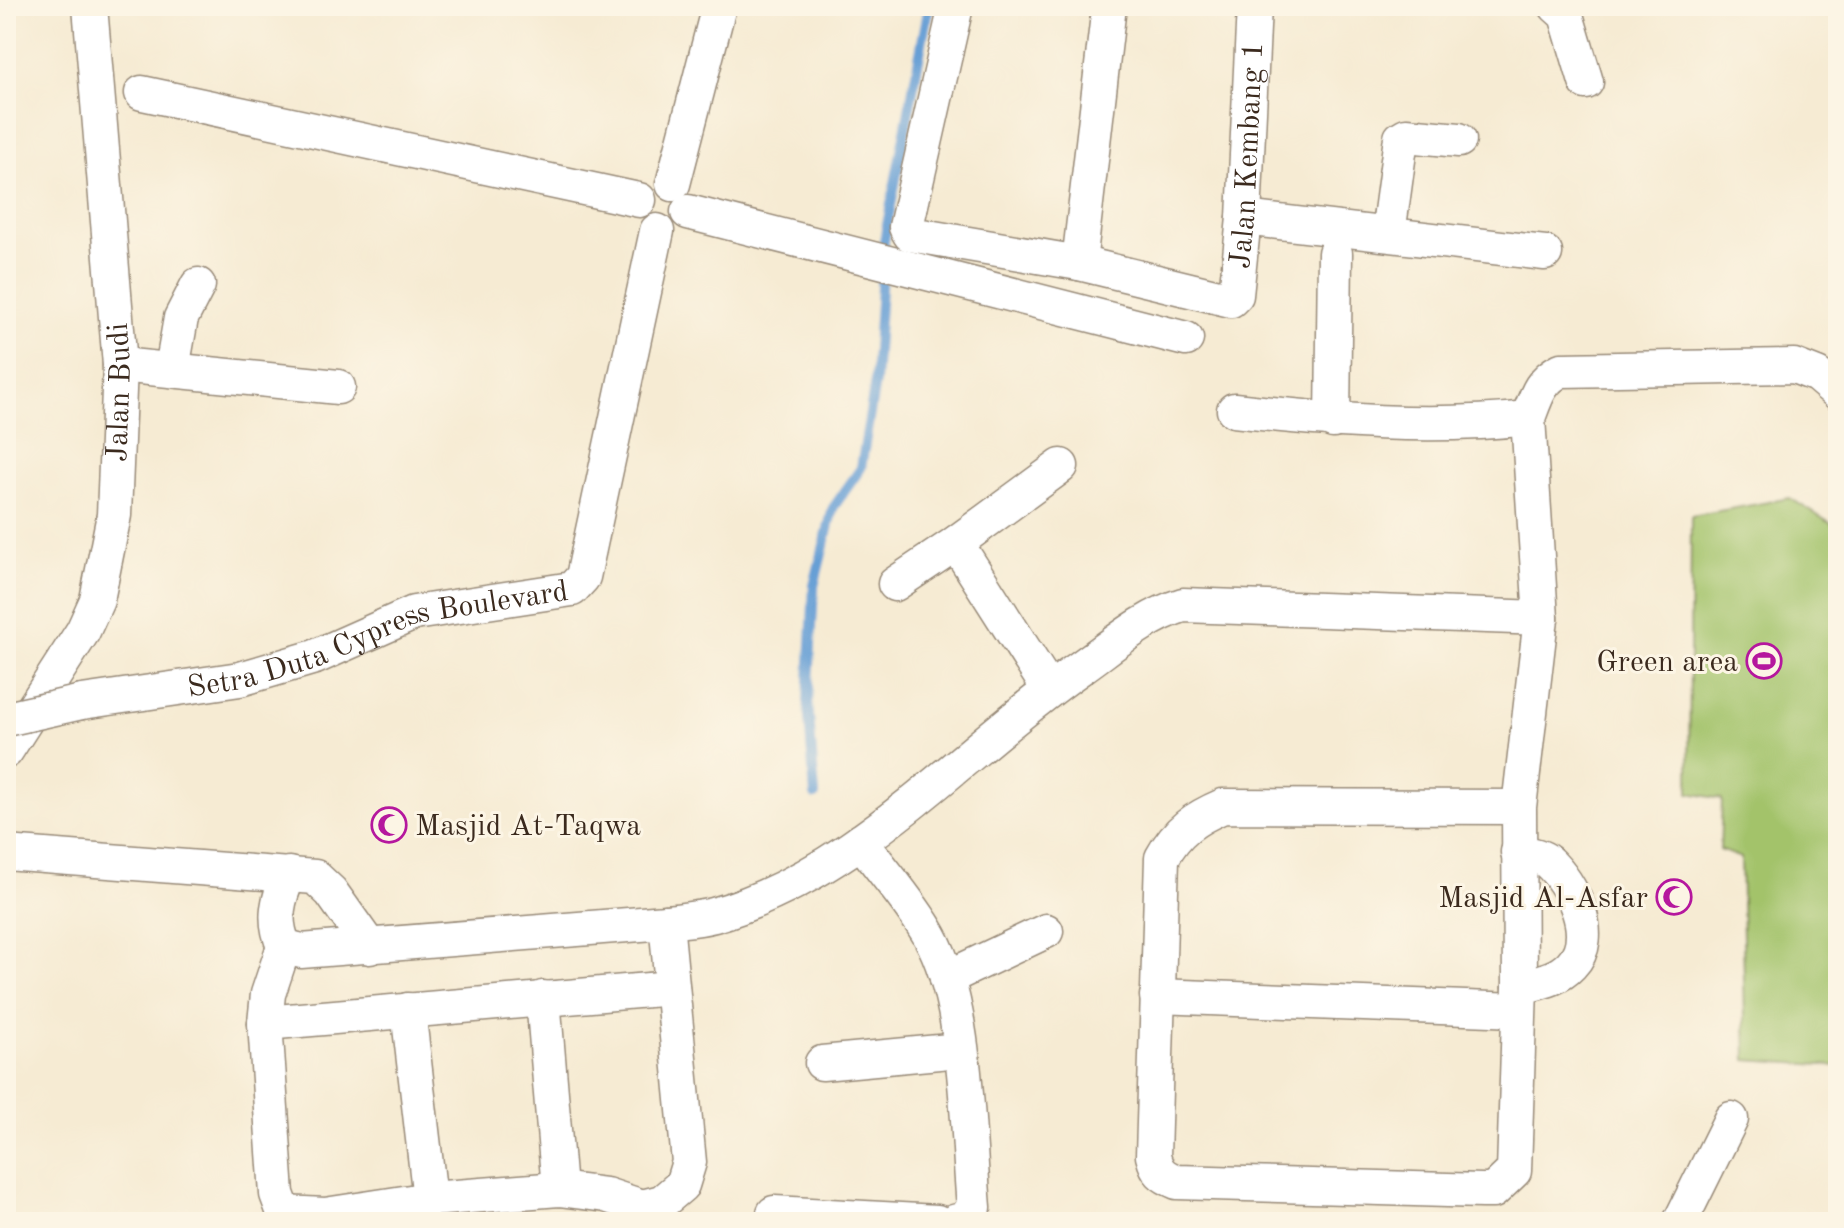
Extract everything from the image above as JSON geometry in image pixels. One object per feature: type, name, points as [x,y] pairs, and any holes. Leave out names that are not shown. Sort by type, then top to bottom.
[{"type":"street","name":"Jalan Budi","points":[[6,751],[83,631],[97,600],[114,515],[120,365],[90,6]]},
{"type":"street","points":[[719,6],[680,198],[682,224],[670,231],[657,231],[645,225],[638,213],[639,200],[646,188],[659,182],[680,198],[1186,339]]},
{"type":"street","points":[[956,6],[906,227],[919,237],[1079,263],[1109,6]]},
{"type":"street","name":"Jalan Kembang 1","points":[[1079,263],[1231,300],[1236,295],[1244,218],[1254,6]]},
{"type":"street","points":[[1556,6],[1566,15],[1586,82]]},
{"type":"street","points":[[142,93],[639,200]]},
{"type":"street","points":[[1388,234],[1401,138],[1406,135],[1459,140]]},
{"type":"street","points":[[1244,218],[1545,253]]},
{"type":"street","name":"Setra Duta Cypress Boulevard","points":[[6,719],[82,702],[240,679],[315,657],[414,613],[572,589],[583,577],[657,231]]},
{"type":"street","points":[[1333,421],[1335,253]]},
{"type":"street","points":[[172,369],[181,318],[198,285]]},
{"type":"street","points":[[120,365],[338,387]]},
{"type":"street","points":[[1519,807],[1223,806],[1193,819],[1172,840],[1162,858],[1153,1156],[1156,1170],[1177,1182],[1493,1191],[1514,1171],[1519,999],[1519,807],[1541,618],[1528,418],[1539,388],[1547,377],[1561,370],[1794,366],[1817,375],[1838,393]]},
{"type":"street","points":[[1234,410],[1333,421],[1492,422],[1528,418]]},
{"type":"street","points":[[895,584],[1061,466]]},
{"type":"street","points":[[956,543],[1049,689]]},
{"type":"street","points":[[284,946],[301,951],[370,947],[666,922],[713,915],[779,890],[861,841],[1049,689],[1158,613],[1183,605],[1541,618]]},
{"type":"street","points":[[861,841],[930,935],[947,978],[960,1050],[974,1207],[965,1219],[954,1222]]},
{"type":"street","points":[[1157,996],[1519,999],[1573,964],[1583,942],[1578,907],[1562,880],[1545,858],[1518,852]]},
{"type":"street","points":[[6,853],[315,877],[331,892],[370,947]]},
{"type":"street","points":[[289,874],[276,906],[284,946],[268,994],[265,1023],[277,1194],[284,1213],[325,1215],[430,1199],[559,1189],[606,1195],[642,1207],[662,1202],[682,1185],[689,1162],[666,922]]},
{"type":"street","points":[[947,978],[1046,931]]},
{"type":"street","points":[[265,1023],[672,988]]},
{"type":"street","points":[[543,998],[559,1189]]},
{"type":"street","points":[[408,1010],[430,1199]]},
{"type":"street","points":[[822,1063],[960,1050]]},
{"type":"street","points":[[1680,1222],[1731,1119]]},
{"type":"street","points":[[774,1213],[937,1222]]},
{"type":"green space","name":"Green area","points":[[1790,498],[1838,528],[1838,1066],[1746,1060],[1741,858],[1720,850],[1722,799],[1689,793],[1691,516]]},
{"type":"waterway","points":[[815,795],[808,703],[814,586],[833,508],[861,468],[875,382],[884,241],[929,6]]},
{"type":"place","name":"Green area","points":[[1764,661]]},
{"type":"place","name":"Masjid At-Taqwa","points":[[389,825]]},
{"type":"place","name":"Masjid Al-Asfar","points":[[1674,897]]}]
